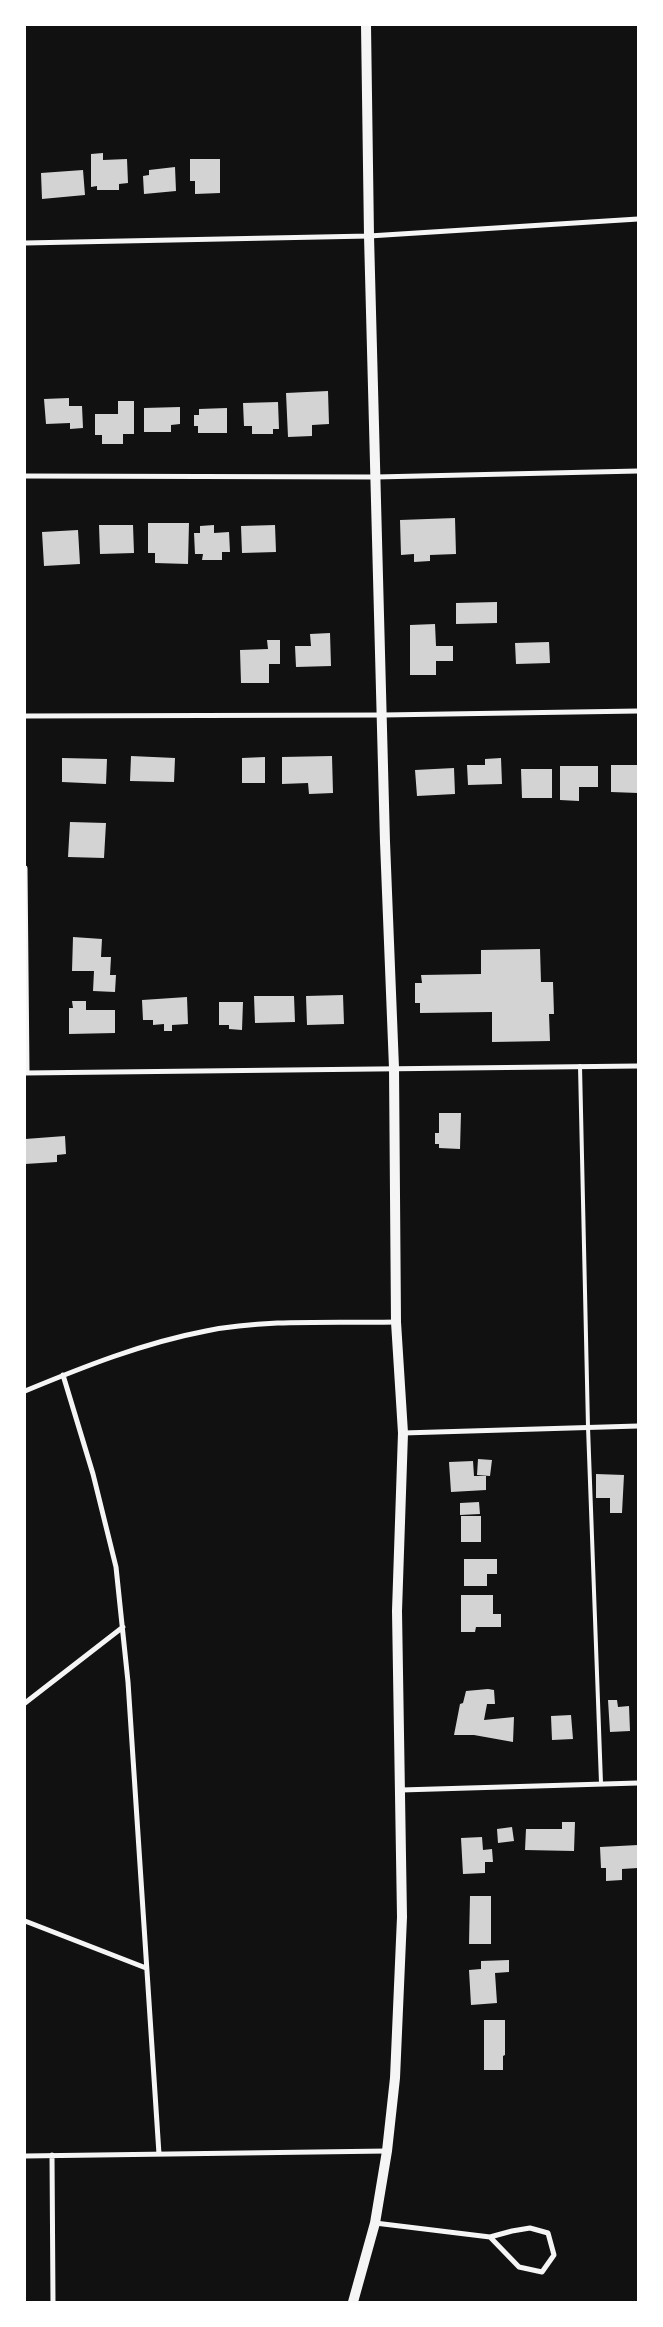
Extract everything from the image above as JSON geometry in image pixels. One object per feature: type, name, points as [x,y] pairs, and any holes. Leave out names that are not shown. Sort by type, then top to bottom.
[{"type":"main road","points":[[353,2302],[375,2223],[387,2151],[395,2078],[400,1998],[402,1899],[397,1611],[403,1434],[396,1322],[394,1068],[369,236],[366,25]]},
{"type":"street","points":[[25,243],[369,236],[638,219]]},
{"type":"street","points":[[25,476],[376,477],[638,471]]},
{"type":"street","points":[[25,716],[383,715],[638,711]]},
{"type":"street","points":[[25,868],[26,1073],[638,1066]]},
{"type":"street","points":[[25,1391],[63,1375],[152,1344],[207,1330],[268,1325],[396,1322]]},
{"type":"street","points":[[63,1375],[110,1536],[116,1567],[128,1682],[159,2154]]},
{"type":"street","points":[[403,1434],[638,1426]]},
{"type":"street","points":[[25,1703],[123,1627]]},
{"type":"street","points":[[401,1790],[638,1783]]},
{"type":"street","points":[[25,1921],[146,1968]]},
{"type":"street","points":[[25,2156],[387,2151]]},
{"type":"street","points":[[52,2156],[53,2302]]},
{"type":"street","points":[[375,2223],[490,2237],[530,2228],[548,2233],[554,2255],[542,2272],[520,2267],[490,2237]]},
{"type":"lane","points":[[580,1066],[588,1428],[601,1784]]},
{"type":"building","points":[[103,153],[103,160],[127,159],[128,183],[119,184],[119,190],[97,190],[97,186],[91,187],[91,154]]},
{"type":"building","points":[[190,159],[220,159],[220,193],[195,194],[195,181],[190,181]]},
{"type":"building","points":[[175,167],[176,191],[144,194],[143,176],[149,175],[149,170]]},
{"type":"building","points":[[83,170],[85,195],[42,199],[41,173]]},
{"type":"building","points":[[328,391],[329,424],[312,425],[312,436],[288,437],[286,393]]},
{"type":"building","points":[[69,398],[69,406],[82,406],[83,428],[70,429],[70,423],[46,424],[44,399]]},
{"type":"building","points":[[118,401],[134,401],[134,434],[123,434],[123,444],[102,444],[102,435],[95,435],[95,414],[118,414]]},
{"type":"building","points":[[278,402],[279,429],[273,429],[273,434],[252,434],[252,426],[244,426],[243,403]]},
{"type":"building","points":[[180,407],[180,424],[171,425],[171,432],[144,432],[144,408]]},
{"type":"building","points":[[227,408],[227,433],[198,433],[198,426],[194,426],[194,415],[199,415],[199,409]]},
{"type":"building","points":[[455,518],[456,554],[430,555],[430,561],[414,562],[414,554],[401,555],[400,520]]},
{"type":"building","points":[[148,523],[189,523],[188,564],[155,563],[155,553],[148,553]]},
{"type":"building","points":[[99,525],[133,525],[134,553],[100,554]]},
{"type":"building","points":[[214,525],[214,533],[229,532],[230,552],[222,552],[222,560],[202,560],[203,554],[195,554],[194,533],[200,533],[200,526]]},
{"type":"building","points":[[275,525],[276,552],[242,553],[241,526]]},
{"type":"building","points":[[78,530],[80,564],[44,566],[42,532]]},
{"type":"building","points":[[497,602],[497,623],[456,624],[456,603]]},
{"type":"building","points":[[435,624],[436,646],[453,646],[453,661],[436,661],[436,675],[410,675],[410,625]]},
{"type":"building","points":[[330,633],[331,666],[296,667],[295,646],[311,646],[310,634]]},
{"type":"building","points":[[267,640],[280,640],[280,664],[269,664],[269,683],[241,683],[240,650],[268,649]]},
{"type":"building","points":[[549,642],[550,663],[516,664],[515,643]]},
{"type":"building","points":[[131,756],[175,758],[174,782],[130,781]]},
{"type":"building","points":[[332,756],[333,793],[309,794],[308,783],[282,784],[282,757]]},
{"type":"building","points":[[265,757],[265,783],[242,783],[242,758]]},
{"type":"building","points":[[62,758],[107,759],[106,784],[62,782]]},
{"type":"building","points":[[501,758],[502,784],[468,785],[467,765],[485,765],[485,759]]},
{"type":"building","points":[[611,765],[638,765],[638,793],[611,792]]},
{"type":"building","points":[[560,766],[598,766],[598,787],[579,787],[579,801],[560,800]]},
{"type":"building","points":[[454,768],[455,794],[417,796],[415,770]]},
{"type":"building","points":[[521,769],[552,769],[552,798],[522,798]]},
{"type":"building","points":[[70,822],[106,823],[104,858],[68,857]]},
{"type":"building","points":[[73,937],[102,939],[101,957],[111,957],[110,975],[116,975],[115,992],[93,991],[94,971],[72,971]]},
{"type":"building","points":[[540,949],[541,982],[553,982],[554,1014],[549,1014],[550,1041],[492,1042],[492,1012],[420,1013],[420,1003],[415,1003],[415,983],[422,983],[421,975],[481,974],[481,950]]},
{"type":"building","points":[[343,995],[344,1024],[307,1025],[306,996]]},
{"type":"building","points":[[254,996],[294,996],[295,1022],[255,1023]]},
{"type":"building","points":[[187,997],[188,1024],[172,1025],[172,1031],[164,1031],[164,1024],[153,1025],[153,1020],[143,1020],[142,1000]]},
{"type":"building","points":[[72,1001],[86,1001],[86,1010],[115,1010],[115,1033],[69,1034],[69,1008],[73,1008]]},
{"type":"building","points":[[219,1002],[243,1002],[242,1030],[229,1029],[229,1025],[219,1025]]},
{"type":"building","points":[[439,1113],[461,1113],[460,1149],[439,1148],[439,1144],[435,1144],[435,1133],[439,1133]]},
{"type":"building","points":[[65,1136],[66,1154],[57,1155],[57,1162],[25,1164],[25,1139]]},
{"type":"building","points":[[478,1459],[492,1460],[490,1476],[477,1475]]},
{"type":"building","points":[[473,1461],[474,1476],[486,1476],[486,1490],[451,1492],[449,1462]]},
{"type":"building","points":[[596,1474],[624,1475],[622,1513],[610,1513],[610,1498],[596,1498]]},
{"type":"building","points":[[479,1502],[480,1514],[460,1515],[460,1503]]},
{"type":"building","points":[[461,1516],[481,1516],[481,1542],[461,1542]]},
{"type":"building","points":[[464,1559],[497,1559],[497,1574],[487,1574],[487,1586],[464,1586]]},
{"type":"building","points":[[461,1595],[493,1595],[493,1614],[501,1614],[501,1627],[476,1627],[475,1632],[461,1632]]},
{"type":"building","points":[[494,1690],[495,1704],[487,1704],[484,1720],[514,1717],[513,1742],[474,1735],[454,1735],[460,1704],[463,1703],[466,1691]]},
{"type":"building","points":[[608,1700],[617,1700],[618,1707],[629,1706],[630,1731],[610,1732]]},
{"type":"building","points":[[571,1715],[573,1739],[552,1740],[551,1716]]},
{"type":"building","points":[[562,1822],[575,1822],[574,1851],[525,1850],[526,1829],[562,1829]]},
{"type":"building","points":[[512,1827],[514,1841],[498,1843],[497,1829]]},
{"type":"building","points":[[482,1837],[483,1850],[492,1849],[493,1862],[485,1862],[485,1873],[463,1874],[461,1838]]},
{"type":"building","points":[[638,1845],[638,1868],[622,1869],[622,1880],[606,1881],[606,1868],[601,1868],[600,1847]]},
{"type":"building","points":[[470,1896],[491,1896],[491,1944],[469,1944]]},
{"type":"building","points":[[509,1960],[509,1972],[495,1973],[497,2003],[471,2005],[469,1970],[481,1969],[481,1961]]},
{"type":"building","points":[[484,2020],[505,2020],[503,2070],[484,2070]]}]
